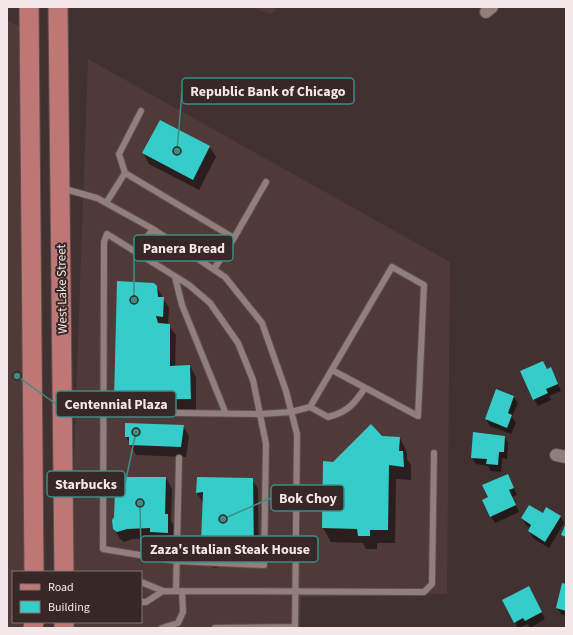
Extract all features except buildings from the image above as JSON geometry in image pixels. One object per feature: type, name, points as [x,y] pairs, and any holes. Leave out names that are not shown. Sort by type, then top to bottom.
[{"type":"main road","points":[[29,7],[34,571]]},
{"type":"main road","name":"West Lake Street","points":[[58,7],[64,571]]},
{"type":"lane","points":[[141,111],[119,154],[125,173],[234,238]]},
{"type":"lane","points":[[106,203],[125,173]]},
{"type":"lane","points":[[214,270],[266,182]]},
{"type":"lane","points":[[60,187],[97,198],[153,229],[225,277],[262,323],[286,390],[297,434],[296,627],[215,628]]},
{"type":"lane","points":[[136,252],[153,229]]},
{"type":"lane","points":[[108,234],[136,252],[189,285],[210,304],[238,343],[253,380],[266,444],[264,565],[176,561],[103,549],[104,242],[108,234]]},
{"type":"lane","points":[[310,407],[392,267],[424,286],[418,416],[332,370]]},
{"type":"lane","points":[[175,277],[182,305],[226,414]]},
{"type":"lane","points":[[103,412],[261,414],[291,412],[310,407],[328,417],[342,414],[353,405],[365,388]]},
{"type":"lane","points":[[142,582],[163,591],[424,592],[432,584],[434,453]]},
{"type":"lane","points":[[162,628],[178,624],[183,612],[176,561],[179,458]]},
{"type":"lane","points":[[142,602],[146,602],[163,591]]},
{"type":"shaded area","points":[[251,7],[274,7],[276,11],[270,14]]},
{"type":"shaded area","points":[[7,20],[27,30],[26,571],[12,571],[12,623],[25,623],[25,628],[7,628]]},
{"type":"shaded area","points":[[88,59],[450,262],[447,594],[301,597],[300,628],[69,628],[69,623],[142,623],[142,571],[70,571]]},
{"type":"place","name":"Republic Bank of Chicago","points":[[177,151]]},
{"type":"place","name":"Panera Bread","points":[[134,300]]},
{"type":"place","name":"Centennial Plaza","points":[[17,376]]},
{"type":"place","name":"Starbucks","points":[[136,432]]},
{"type":"place","name":"Zaza's Italian Steak House","points":[[140,503]]},
{"type":"place","name":"Bok Choy","points":[[223,519]]}]
